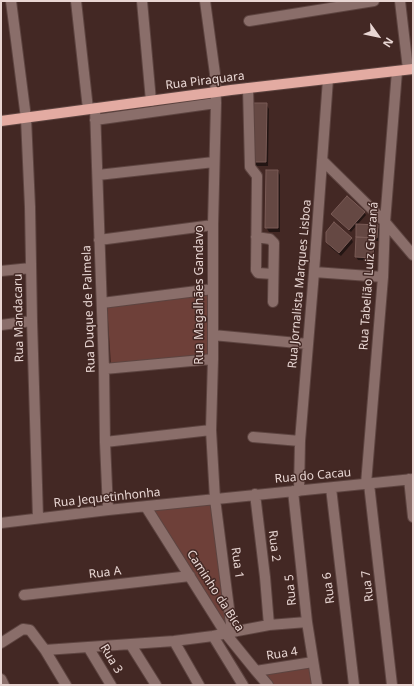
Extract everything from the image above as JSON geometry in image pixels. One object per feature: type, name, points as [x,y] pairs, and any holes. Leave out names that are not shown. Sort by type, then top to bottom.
[{"type":"main road","name":"Rua Piraquara","points":[[1,121],[216,92],[410,69]]},
{"type":"street","name":"Rua Mandacaru","points":[[11,1],[26,118],[38,518]]},
{"type":"street","name":"Rua Duque de Palmela","points":[[76,1],[91,108],[95,120],[108,510]]},
{"type":"street","points":[[142,1],[151,101]]},
{"type":"street","name":"Rua Magalhães Gandavo","points":[[205,1],[216,92],[211,430],[215,499]]},
{"type":"street","points":[[249,21],[374,1]]},
{"type":"street","points":[[400,1],[410,69]]},
{"type":"street","name":"Rua Tabelião Luiz Guaraná","points":[[368,484],[383,277],[385,222],[397,71]]},
{"type":"street","name":"Rua Jornalista Marques Lisboa","points":[[296,491],[328,79]]},
{"type":"street","points":[[248,88],[250,167],[257,176],[257,272],[274,274]]},
{"type":"street","points":[[95,120],[216,103]]},
{"type":"street","points":[[322,160],[385,222],[413,255]]},
{"type":"street","points":[[98,175],[214,162]]},
{"type":"street","points":[[99,240],[213,225]]},
{"type":"street","points":[[256,237],[270,239],[274,243],[273,302]]},
{"type":"street","points":[[1,271],[31,268]]},
{"type":"street","points":[[314,272],[383,277]]},
{"type":"street","points":[[102,303],[213,289]]},
{"type":"street","points":[[1,325],[32,321]]},
{"type":"street","points":[[213,335],[308,344]]},
{"type":"street","points":[[104,369],[213,359]]},
{"type":"street","points":[[105,442],[211,430]]},
{"type":"street","points":[[253,437],[300,441]]},
{"type":"street","points":[[411,479],[413,517]]},
{"type":"street","name":"Rua do Cacau","points":[[215,499],[411,479]]},
{"type":"street","name":"Rua 7","points":[[368,484],[392,685]]},
{"type":"street","name":"Rua 6","points":[[331,488],[354,685]]},
{"type":"street","name":"Rua 5","points":[[296,491],[307,622],[317,685]]},
{"type":"street","name":"Rua 2","points":[[255,494],[269,625]]},
{"type":"street","name":"Rua Jequetinhonha","points":[[1,523],[215,499]]},
{"type":"street","name":"Rua 1","points":[[215,499],[226,572],[229,633]]},
{"type":"street","name":"Caminho da Bica","points":[[146,507],[190,576],[229,633],[256,671],[268,685]]},
{"type":"street","name":"Rua A","points":[[24,595],[190,576]]},
{"type":"street","points":[[45,650],[174,641],[213,636],[269,625],[307,622]]},
{"type":"street","points":[[1,643],[23,629],[30,630],[45,650],[66,685]]},
{"type":"street","points":[[213,636],[242,685]]},
{"type":"street","points":[[174,641],[199,685]]},
{"type":"street","points":[[131,645],[156,685]]},
{"type":"street","name":"Rua 3","points":[[88,647],[111,685]]},
{"type":"street","name":"Rua 4","points":[[256,671],[313,662]]},
{"type":"street","points":[[1,679],[4,685]]},
{"type":"shaded area","points":[[207,295],[210,355],[111,364],[107,306]]},
{"type":"shaded area","points":[[213,501],[229,610],[226,629],[153,510]]},
{"type":"shaded area","points":[[309,664],[314,685],[274,685],[263,673]]},
{"type":"building","points":[[253,103],[267,103],[266,162],[251,162]]},
{"type":"building","points":[[266,170],[278,170],[278,228],[265,228]]},
{"type":"building","points":[[347,196],[365,212],[349,230],[331,214]]},
{"type":"building","points":[[334,222],[352,238],[339,253],[326,242],[326,232]]},
{"type":"building","points":[[356,224],[378,225],[377,238],[356,237]]},
{"type":"building","points":[[356,237],[374,238],[373,258],[355,257]]}]
